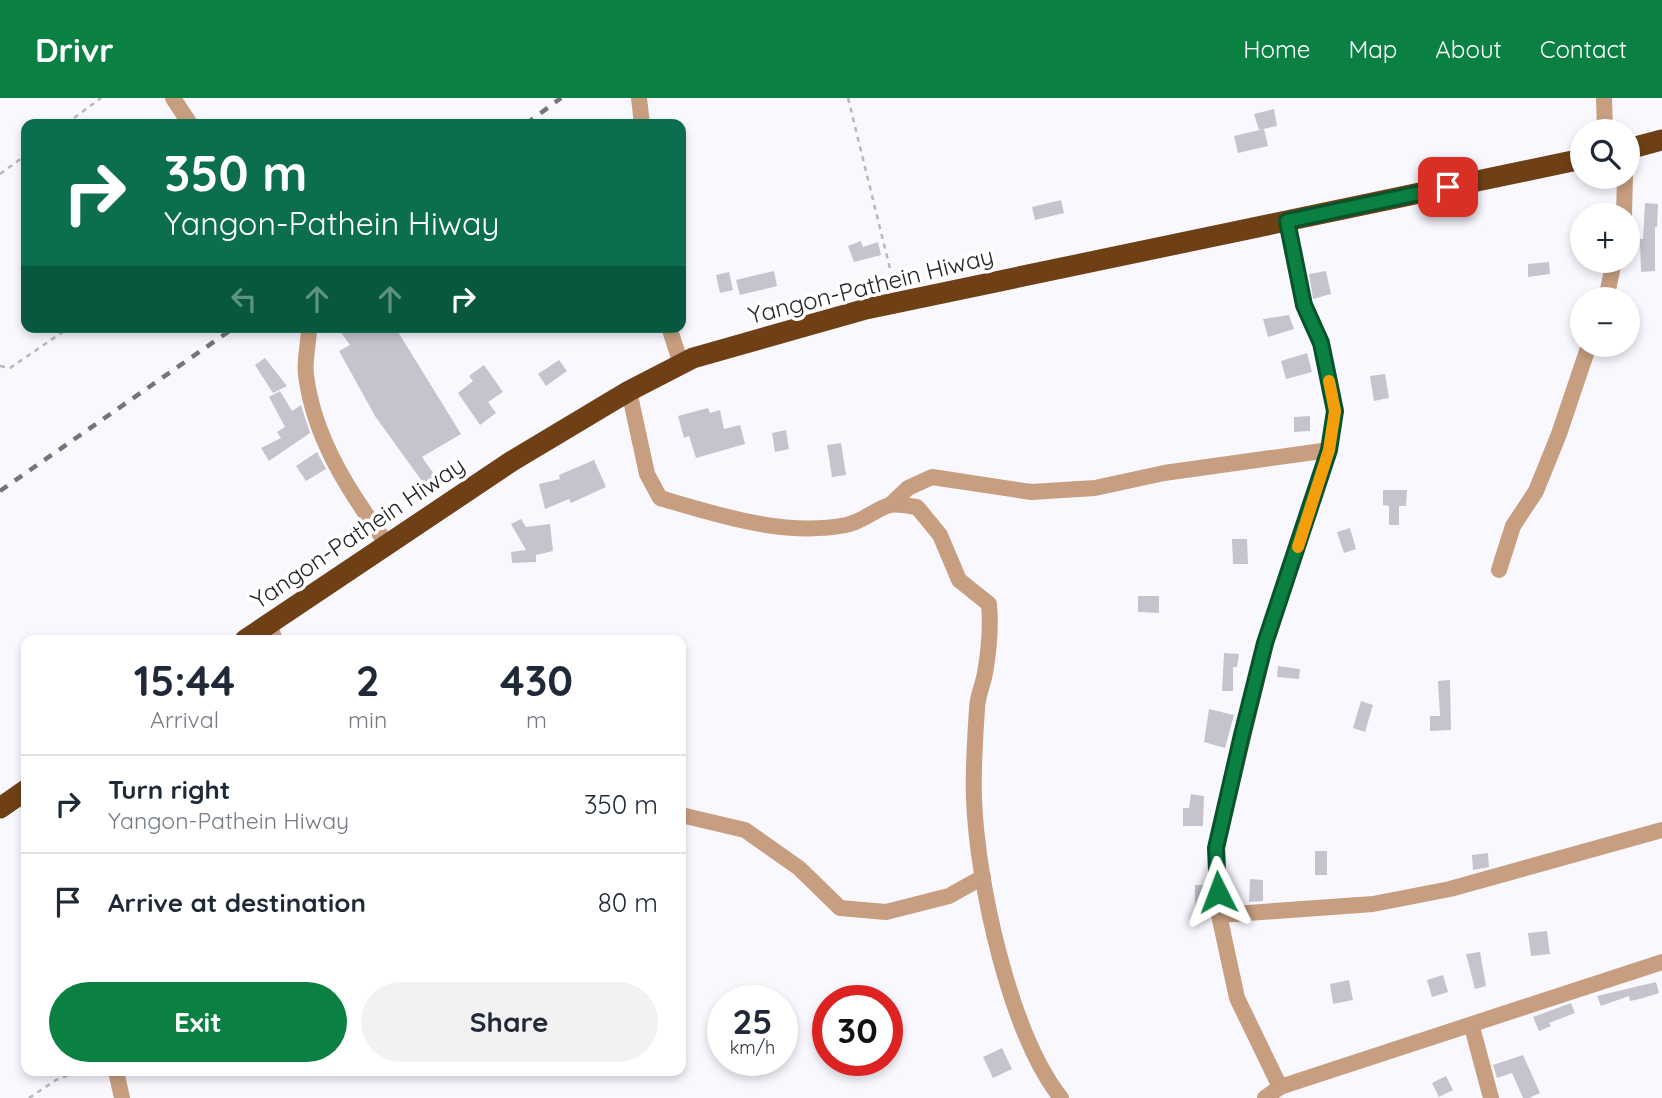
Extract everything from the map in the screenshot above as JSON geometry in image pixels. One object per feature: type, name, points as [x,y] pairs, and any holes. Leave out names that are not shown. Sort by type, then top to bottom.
[{"type":"highway","points":[[1640,146],[1662,140]]},
{"type":"highway","name":"Yangon-Pathein Hiway","points":[[272,632],[387,544],[512,461],[629,391],[706,354],[898,302],[1570,162]]},
{"type":"highway","points":[[0,808],[21,793]]},
{"type":"street","points":[[173,98],[187,119]]},
{"type":"street","points":[[639,98],[641,119]]},
{"type":"street","points":[[1604,98],[1605,119]]},
{"type":"street","points":[[1280,1087],[1237,998],[1219,915],[1216,848],[1265,643],[1329,450],[1335,411],[1321,343],[1304,305],[1287,221]]},
{"type":"street","points":[[308,333],[305,372],[312,412],[346,486],[387,544]]},
{"type":"street","points":[[671,333],[681,364]]},
{"type":"street","points":[[1499,570],[1513,526],[1536,491],[1585,357]]},
{"type":"street","points":[[629,391],[647,474],[660,498],[715,514],[781,527],[846,526],[869,518],[890,505],[908,488],[932,477],[1031,492],[1095,488],[1164,473],[1329,450]]},
{"type":"street","points":[[890,505],[917,507],[940,535],[959,580],[989,604],[985,674],[977,705],[974,799],[983,877],[1020,1025],[1050,1084],[1061,1098]]},
{"type":"street","points":[[686,816],[745,830],[799,868],[841,908],[886,912],[949,896],[983,877]]},
{"type":"street","points":[[1219,915],[1373,904],[1450,889],[1662,830]]},
{"type":"street","points":[[1265,1098],[1280,1087],[1472,1027],[1662,962]]},
{"type":"street","points":[[1472,1027],[1491,1098]]},
{"type":"street","points":[[117,1076],[122,1098]]},
{"type":"path","points":[[73,119],[101,98]]},
{"type":"path","points":[[848,98],[898,302]]},
{"type":"path","points":[[0,174],[21,159]]},
{"type":"path","points":[[0,366],[10,368],[61,333]]},
{"type":"path","points":[[30,1098],[67,1076]]},
{"type":"building","points":[[1274,109],[1277,126],[1259,130],[1254,114]]},
{"type":"building","points":[[1264,129],[1268,146],[1238,153],[1234,136]]},
{"type":"building","points":[[1061,200],[1064,213],[1035,220],[1032,207]]},
{"type":"building","points":[[1645,203],[1658,204],[1655,271],[1641,272],[1640,239],[1643,239]]},
{"type":"building","points":[[861,241],[863,247],[878,242],[881,255],[854,262],[848,246]]},
{"type":"building","points":[[1549,262],[1550,274],[1528,277],[1528,264]]},
{"type":"building","points":[[774,271],[777,286],[740,295],[736,280]]},
{"type":"building","points":[[1326,271],[1331,294],[1313,299],[1309,274]]},
{"type":"building","points":[[729,272],[733,290],[720,293],[716,275]]},
{"type":"building","points":[[1289,315],[1294,329],[1268,337],[1263,319]]},
{"type":"building","points":[[341,333],[399,333],[461,434],[422,457],[438,480],[427,488],[375,416],[339,351],[350,345]]},
{"type":"building","points":[[1307,353],[1312,372],[1286,379],[1281,361]]},
{"type":"building","points":[[265,358],[287,386],[273,393],[255,365]]},
{"type":"building","points":[[559,360],[567,371],[546,386],[538,374]]},
{"type":"building","points":[[484,365],[503,392],[488,402],[496,413],[480,425],[458,393],[473,381],[469,376]]},
{"type":"building","points":[[1385,374],[1389,398],[1374,401],[1370,376]]},
{"type":"building","points":[[280,391],[292,411],[301,405],[310,433],[269,461],[261,448],[281,438],[277,432],[285,427],[269,397]]},
{"type":"building","points":[[708,408],[710,413],[720,410],[724,429],[740,425],[745,444],[696,458],[689,436],[684,438],[678,416]]},
{"type":"building","points":[[1310,416],[1310,431],[1294,432],[1294,417]]},
{"type":"building","points":[[786,430],[789,449],[775,452],[772,433]]},
{"type":"building","points":[[841,443],[846,475],[832,477],[827,445]]},
{"type":"building","points":[[317,452],[326,469],[306,481],[296,466]]},
{"type":"building","points":[[594,460],[606,487],[571,503],[569,499],[545,509],[539,484],[560,479],[559,475]]},
{"type":"building","points":[[1383,490],[1407,490],[1406,506],[1399,506],[1399,525],[1389,525],[1389,506],[1383,505]]},
{"type":"building","points":[[521,519],[526,527],[550,524],[553,551],[536,555],[536,562],[512,563],[511,552],[526,550],[511,524]]},
{"type":"building","points":[[1350,528],[1356,549],[1344,553],[1337,532]]},
{"type":"building","points":[[1232,539],[1247,539],[1248,564],[1233,564]]},
{"type":"building","points":[[1138,596],[1159,596],[1159,613],[1138,612]]},
{"type":"building","points":[[1224,653],[1239,654],[1237,667],[1233,667],[1233,691],[1222,691]]},
{"type":"building","points":[[1278,666],[1300,669],[1299,679],[1277,677]]},
{"type":"building","points":[[1450,680],[1451,730],[1430,731],[1430,716],[1440,716],[1438,681]]},
{"type":"building","points":[[1361,701],[1373,705],[1365,732],[1353,728]]},
{"type":"building","points":[[1209,709],[1234,715],[1225,748],[1204,742]]},
{"type":"building","points":[[1191,794],[1204,796],[1203,826],[1183,826],[1183,808],[1189,808]]},
{"type":"building","points":[[1315,851],[1327,851],[1327,875],[1315,875]]},
{"type":"building","points":[[1488,853],[1489,867],[1473,870],[1472,855]]},
{"type":"building","points":[[1250,879],[1263,880],[1263,901],[1249,902]]},
{"type":"building","points":[[1195,885],[1207,885],[1208,911],[1195,911]]},
{"type":"building","points":[[1547,931],[1550,954],[1531,956],[1528,933]]},
{"type":"building","points":[[1480,952],[1486,986],[1475,989],[1466,954]]},
{"type":"building","points":[[1443,975],[1448,992],[1432,997],[1427,980]]},
{"type":"building","points":[[1349,980],[1353,1000],[1333,1004],[1330,984]]},
{"type":"building","points":[[1656,982],[1659,993],[1640,999],[1630,1001],[1629,996],[1601,1006],[1597,996]]},
{"type":"building","points":[[1571,1003],[1575,1013],[1549,1023],[1551,1026],[1539,1031],[1533,1017]]},
{"type":"building","points":[[1002,1048],[1012,1069],[993,1078],[983,1057]]},
{"type":"building","points":[[1523,1055],[1540,1093],[1529,1098],[1523,1098],[1512,1073],[1497,1078],[1493,1065]]},
{"type":"building","points":[[1446,1076],[1453,1090],[1439,1097],[1432,1083]]},
{"type":"railway","points":[[533,119],[561,98]]},
{"type":"railway","points":[[0,491],[226,333]]},
{"type":"slow traffic","points":[[1298,547],[1329,450],[1335,411],[1329,381]]},
{"type":"route","points":[[1218,892],[1216,848],[1242,735],[1265,643],[1291,572],[1329,450],[1335,411],[1321,343],[1304,305],[1287,221],[1448,187]]}]
